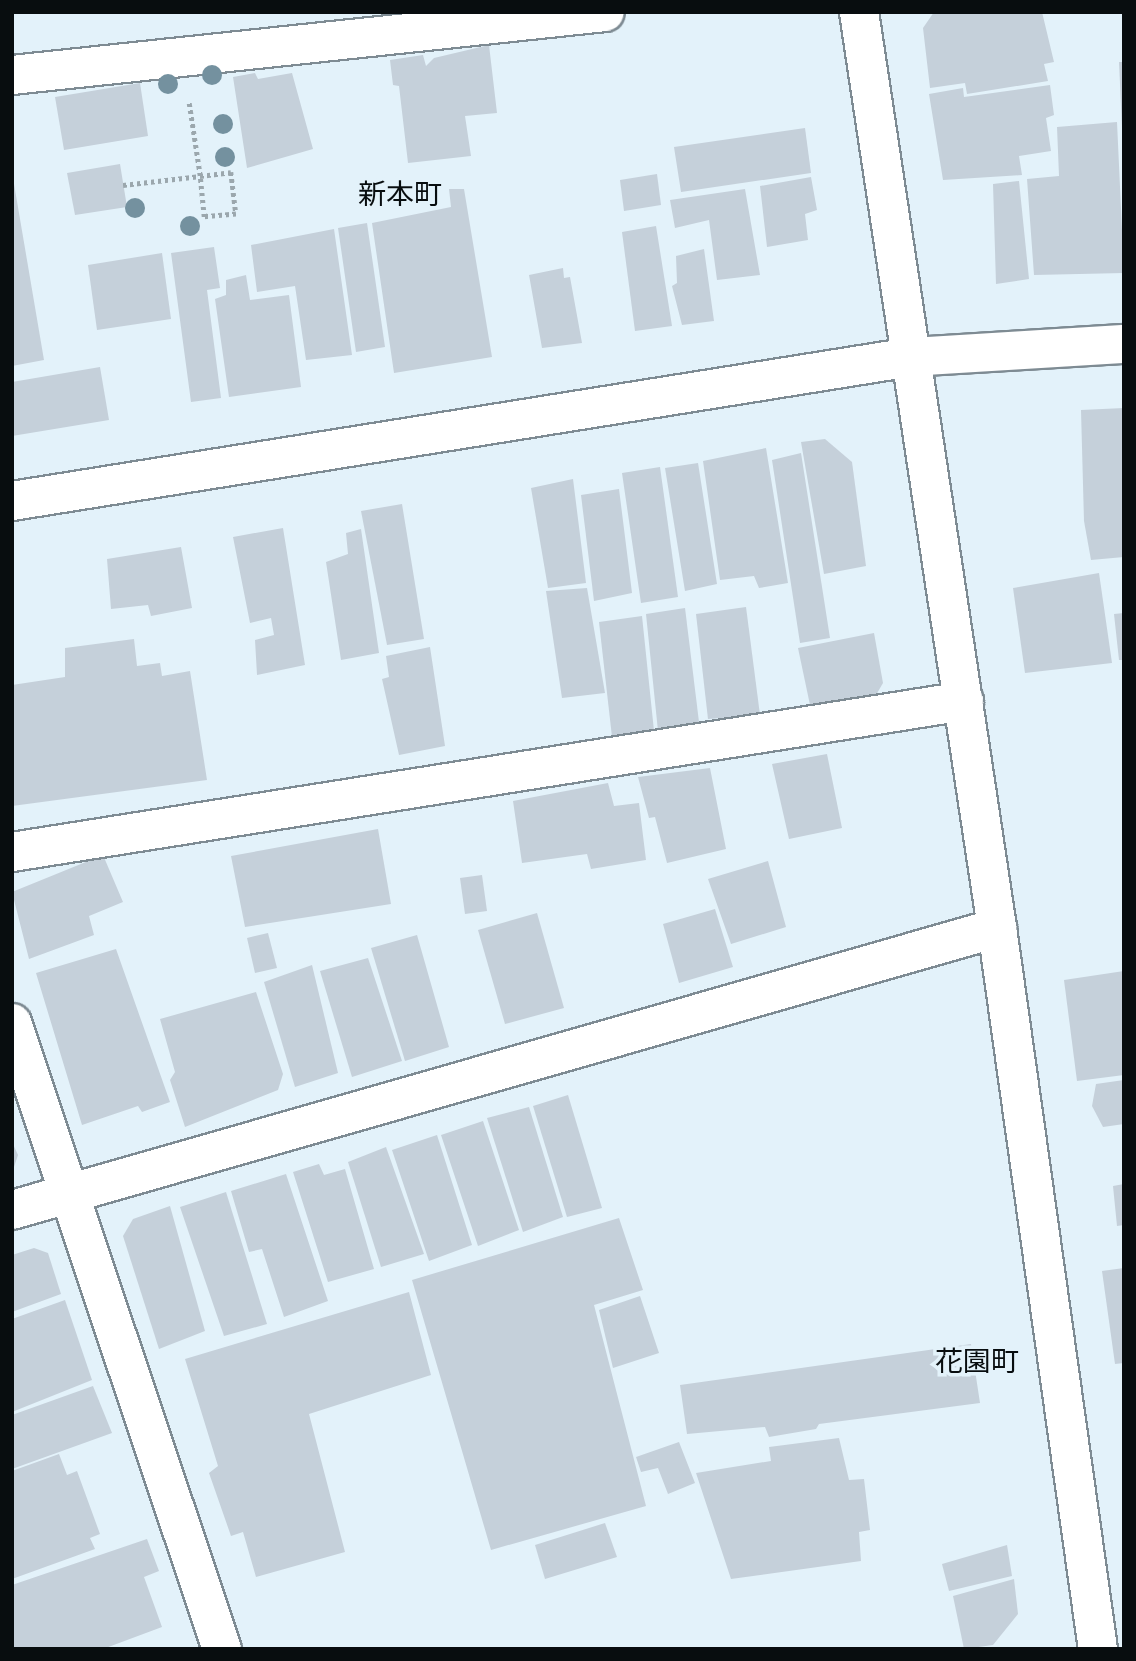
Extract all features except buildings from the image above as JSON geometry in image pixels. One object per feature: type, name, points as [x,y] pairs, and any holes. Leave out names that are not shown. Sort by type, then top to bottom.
[{"type":"street","points":[[12,75],[605,12]]},
{"type":"street","points":[[859,12],[964,701],[1098,1649]]},
{"type":"street","points":[[12,501],[911,356],[1124,344]]},
{"type":"street","points":[[12,852],[964,701]]},
{"type":"street","points":[[12,1210],[997,928]]},
{"type":"street","points":[[12,1023],[222,1649]]},
{"type":"path","points":[[123,184],[200,176],[231,172],[236,214],[204,217],[200,176],[183,57]]},
{"type":"district","name":"新本町","points":[[400,194]]},
{"type":"district","name":"花園町","points":[[977,1361]]}]
